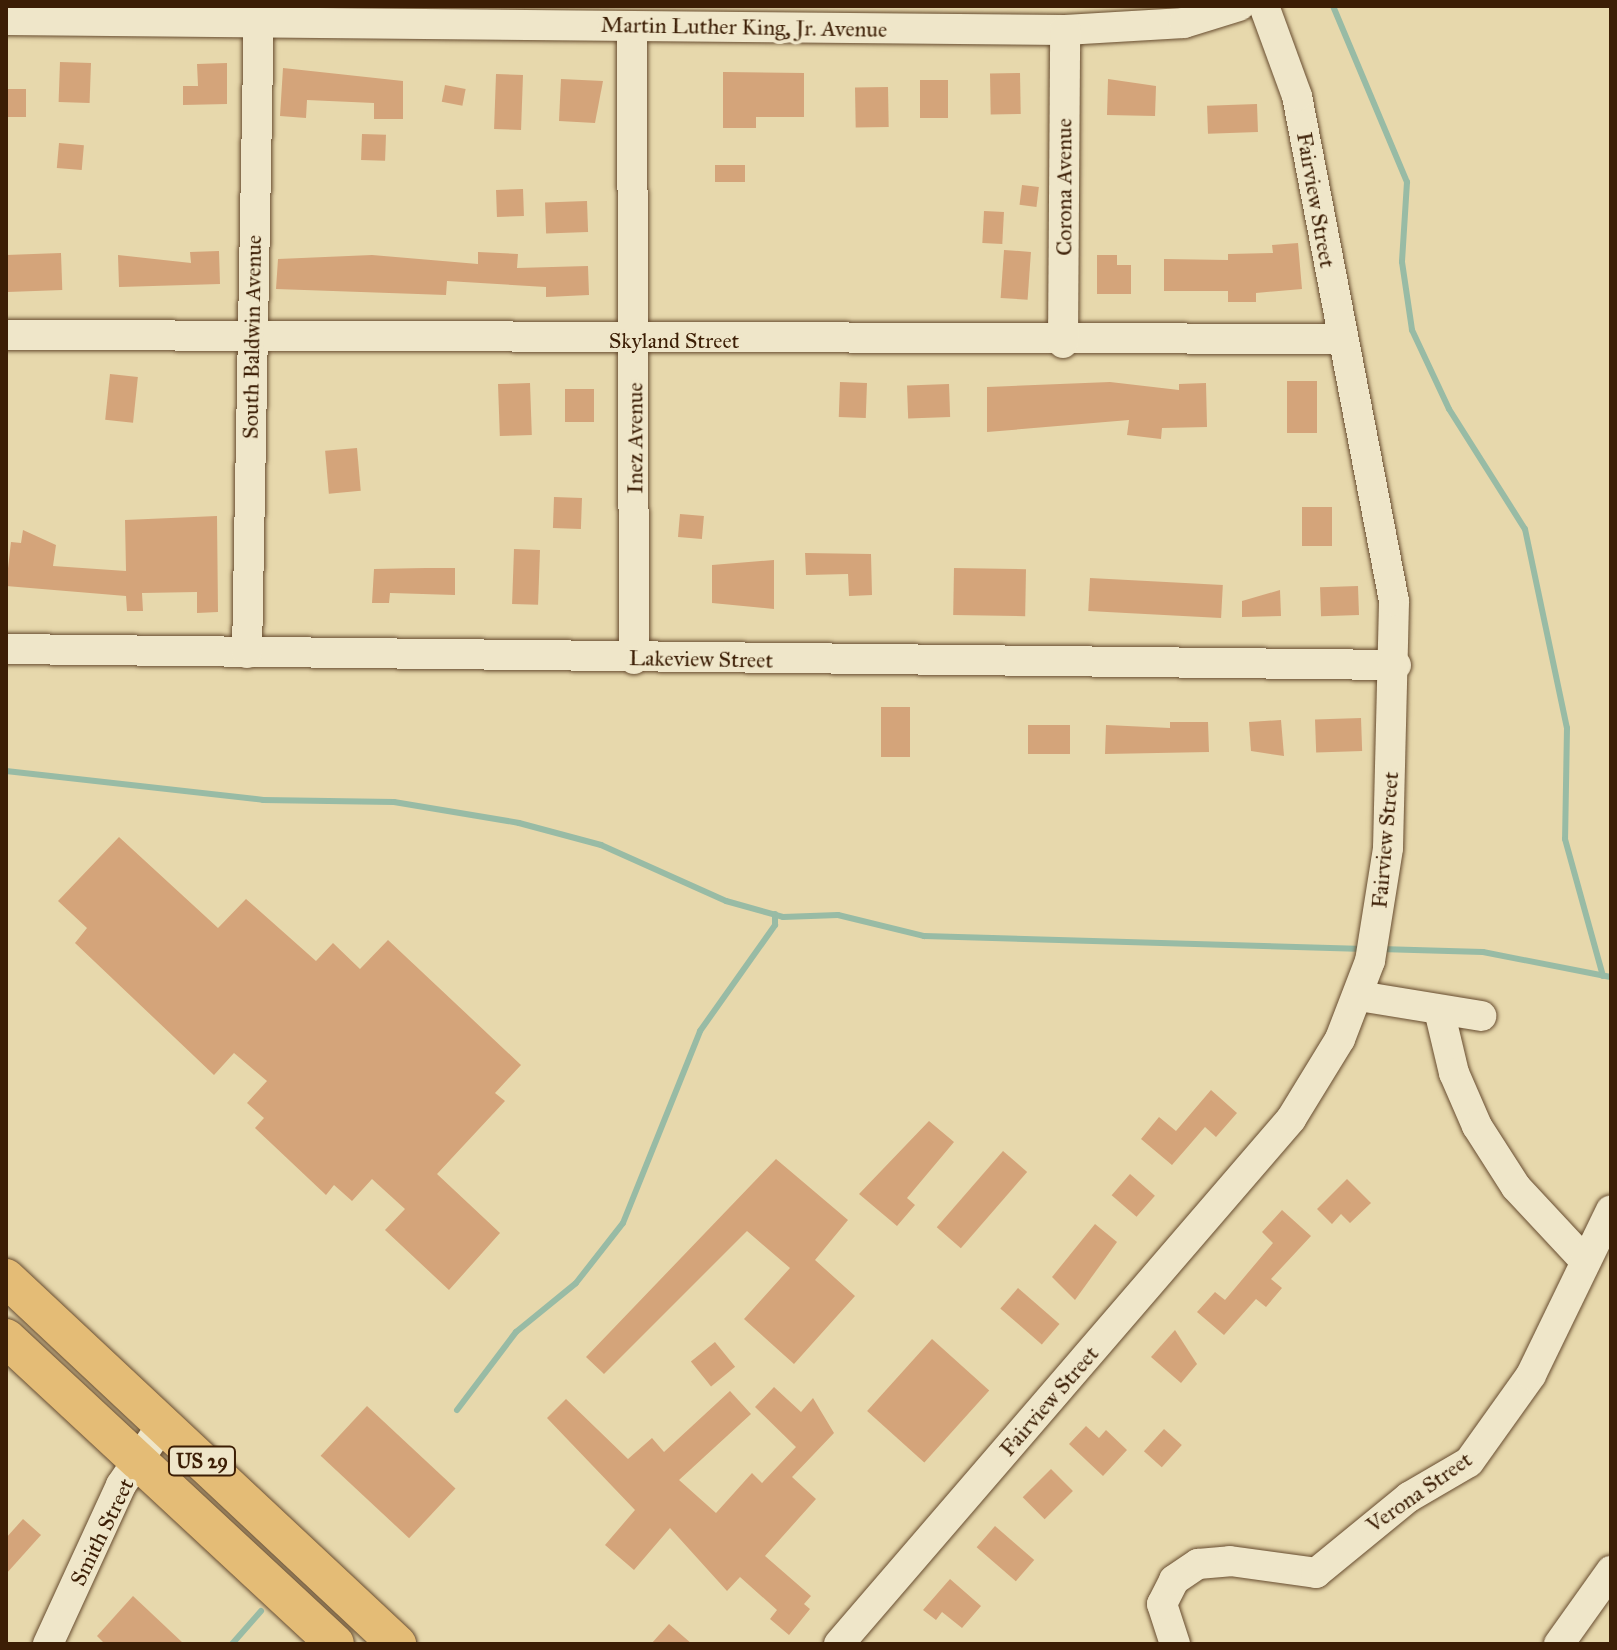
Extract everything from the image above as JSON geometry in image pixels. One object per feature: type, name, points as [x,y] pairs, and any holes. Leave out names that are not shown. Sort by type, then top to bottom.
[{"type":"main road","name":"US 29","points":[[6,1278],[397,1644]]},
{"type":"main road","name":"US 29","points":[[6,1338],[335,1644]]},
{"type":"street","name":"Martin Luther King, Jr. Avenue","points":[[6,20],[90,13],[258,14],[632,26],[1065,30],[1184,23],[1239,6]]},
{"type":"street","name":"Fairview Street","points":[[839,1644],[1291,1119],[1359,996],[1370,961],[1382,903],[1396,665],[1394,601],[1297,96],[1264,6]]},
{"type":"street","name":"South Baldwin Avenue","points":[[247,653],[258,14]]},
{"type":"street","name":"Inez Avenue","points":[[632,26],[634,659]]},
{"type":"street","name":"Corona Avenue","points":[[1063,343],[1065,30]]},
{"type":"street","name":"Skyland Street","points":[[6,335],[1063,343],[1342,339]]},
{"type":"street","name":"Lakeview Street","points":[[6,649],[634,659],[1396,665]]},
{"type":"street","points":[[1359,996],[1481,1016]]},
{"type":"street","points":[[1439,1010],[1454,1073],[1477,1126],[1516,1187],[1585,1261]]},
{"type":"street","name":"Verona Street","points":[[1175,1644],[1162,1604],[1174,1580],[1198,1564],[1230,1561],[1316,1573],[1409,1497],[1469,1462],[1531,1375],[1611,1210]]},
{"type":"street","name":"Smith Street","points":[[48,1644],[139,1462],[163,1424]]},
{"type":"street","points":[[1559,1644],[1611,1571]]},
{"type":"building","points":[[60,62],[91,63],[90,103],[59,102]]},
{"type":"building","points":[[227,63],[227,104],[183,105],[183,86],[198,86],[197,64]]},
{"type":"building","points":[[283,68],[403,81],[403,119],[374,119],[374,103],[307,100],[306,118],[280,116]]},
{"type":"building","points":[[723,72],[804,73],[804,117],[756,117],[756,128],[723,128]]},
{"type":"building","points":[[1020,73],[1021,114],[991,115],[990,74]]},
{"type":"building","points":[[496,74],[523,75],[521,130],[494,129]]},
{"type":"building","points":[[561,79],[603,81],[595,123],[559,121]]},
{"type":"building","points":[[1108,79],[1156,86],[1155,116],[1107,115]]},
{"type":"building","points":[[920,80],[948,80],[948,118],[920,118]]},
{"type":"building","points":[[445,85],[466,89],[462,106],[442,102]]},
{"type":"building","points":[[888,87],[889,127],[856,128],[855,88]]},
{"type":"building","points":[[6,89],[26,89],[26,117],[6,117]]},
{"type":"building","points":[[1257,104],[1258,132],[1208,134],[1207,106]]},
{"type":"building","points":[[362,134],[386,135],[385,161],[361,160]]},
{"type":"building","points":[[59,143],[84,145],[82,170],[57,168]]},
{"type":"building","points":[[715,165],[745,165],[745,182],[715,182]]},
{"type":"building","points":[[1022,185],[1039,187],[1036,207],[1020,205]]},
{"type":"building","points":[[523,189],[524,216],[497,217],[496,190]]},
{"type":"building","points":[[587,201],[588,232],[546,233],[545,202]]},
{"type":"building","points":[[984,211],[1004,212],[1002,244],[982,243]]},
{"type":"building","points":[[1298,243],[1302,289],[1256,293],[1256,302],[1228,302],[1228,291],[1164,291],[1164,259],[1228,260],[1228,254],[1273,253],[1272,245]]},
{"type":"building","points":[[1004,250],[1031,252],[1028,300],[1001,298]]},
{"type":"building","points":[[219,251],[220,284],[119,287],[118,255],[191,263],[190,252]]},
{"type":"building","points":[[478,252],[518,254],[517,268],[588,266],[589,295],[546,297],[546,287],[447,281],[446,295],[276,289],[278,259],[372,255],[478,264]]},
{"type":"building","points":[[61,253],[62,290],[7,292],[6,255]]},
{"type":"building","points":[[1097,255],[1117,255],[1117,265],[1131,265],[1131,294],[1097,294]]},
{"type":"building","points":[[110,374],[138,377],[133,423],[105,420]]},
{"type":"building","points":[[1287,381],[1317,381],[1317,433],[1287,433]]},
{"type":"building","points":[[840,382],[867,383],[866,418],[839,417]]},
{"type":"building","points":[[1110,382],[1179,390],[1179,384],[1206,383],[1207,427],[1162,428],[1161,439],[1127,435],[1129,420],[987,432],[987,387]]},
{"type":"building","points":[[530,383],[532,435],[500,436],[498,384]]},
{"type":"building","points":[[949,384],[950,417],[908,418],[907,385]]},
{"type":"building","points":[[565,389],[594,389],[594,422],[565,422]]},
{"type":"building","points":[[357,448],[361,491],[329,494],[325,451]]},
{"type":"building","points":[[554,497],[582,498],[581,529],[553,528]]},
{"type":"building","points":[[1302,507],[1332,507],[1332,546],[1302,546]]},
{"type":"building","points":[[680,514],[704,516],[702,539],[678,537]]},
{"type":"building","points":[[217,516],[218,612],[197,613],[197,592],[142,593],[143,611],[127,611],[126,596],[6,586],[11,542],[21,543],[23,530],[56,545],[53,566],[126,571],[125,520]]},
{"type":"building","points":[[514,549],[540,550],[538,605],[512,604]]},
{"type":"building","points":[[805,553],[871,554],[872,595],[849,596],[848,574],[806,575]]},
{"type":"building","points":[[774,560],[774,609],[712,603],[712,565]]},
{"type":"building","points":[[455,568],[455,595],[390,593],[389,603],[372,603],[374,569]]},
{"type":"building","points":[[954,568],[1026,569],[1025,616],[953,615]]},
{"type":"building","points":[[1090,578],[1223,585],[1221,618],[1088,611]]},
{"type":"building","points":[[1358,586],[1359,615],[1321,616],[1320,587]]},
{"type":"building","points":[[1280,590],[1281,616],[1242,617],[1242,601]]},
{"type":"building","points":[[881,707],[910,707],[910,757],[881,757]]},
{"type":"building","points":[[1361,718],[1362,751],[1316,753],[1315,720]]},
{"type":"building","points":[[1281,720],[1284,756],[1251,751],[1249,722]]},
{"type":"building","points":[[1170,722],[1208,722],[1209,752],[1105,754],[1106,725],[1170,728]]},
{"type":"building","points":[[1028,725],[1070,725],[1070,754],[1028,754]]},
{"type":"building","points":[[119,837],[218,928],[246,899],[316,961],[333,943],[360,969],[388,940],[521,1065],[495,1093],[505,1101],[437,1174],[500,1233],[449,1290],[385,1230],[405,1209],[372,1179],[352,1201],[334,1185],[326,1195],[255,1128],[264,1118],[247,1103],[267,1081],[234,1053],[214,1075],[75,943],[87,928],[58,901]]},
{"type":"building","points":[[1211,1090],[1237,1113],[1216,1137],[1205,1127],[1172,1165],[1141,1139],[1159,1117],[1176,1131]]},
{"type":"building","points":[[929,1121],[954,1142],[907,1198],[915,1205],[897,1226],[859,1194]]},
{"type":"building","points":[[1003,1151],[1027,1172],[961,1248],[937,1227]]},
{"type":"building","points":[[776,1159],[848,1220],[815,1260],[855,1296],[794,1364],[744,1319],[790,1268],[747,1231],[604,1374],[586,1357]]},
{"type":"building","points":[[1130,1174],[1155,1196],[1137,1217],[1112,1195]]},
{"type":"building","points":[[1347,1179],[1371,1203],[1350,1223],[1341,1214],[1332,1224],[1317,1209]]},
{"type":"building","points":[[1282,1210],[1311,1236],[1271,1279],[1282,1288],[1266,1307],[1256,1299],[1224,1335],[1197,1312],[1215,1292],[1225,1300],[1273,1243],[1262,1232]]},
{"type":"building","points":[[1095,1224],[1117,1242],[1075,1300],[1052,1277]]},
{"type":"building","points":[[1018,1288],[1060,1324],[1042,1344],[1000,1308]]},
{"type":"building","points":[[1175,1330],[1197,1364],[1181,1383],[1151,1357]]},
{"type":"building","points":[[932,1339],[989,1391],[924,1463],[867,1411]]},
{"type":"building","points":[[715,1342],[735,1367],[711,1386],[691,1362]]},
{"type":"building","points":[[774,1387],[801,1412],[813,1398],[834,1433],[792,1477],[816,1499],[765,1556],[811,1596],[804,1604],[810,1609],[789,1635],[770,1619],[777,1610],[740,1577],[727,1591],[670,1528],[634,1570],[605,1545],[635,1510],[547,1418],[566,1399],[628,1459],[652,1438],[664,1452],[730,1391],[751,1414],[679,1480],[716,1513],[752,1473],[762,1483],[796,1447],[755,1407]]},
{"type":"building","points":[[367,1406],[455,1489],[409,1538],[321,1456]]},
{"type":"building","points":[[1086,1426],[1099,1438],[1106,1430],[1127,1450],[1103,1476],[1069,1444]]},
{"type":"building","points":[[1164,1429],[1182,1445],[1162,1467],[1144,1451]]},
{"type":"building","points":[[1051,1469],[1073,1491],[1045,1519],[1023,1497]]},
{"type":"building","points":[[23,1519],[41,1535],[6,1574],[6,1538]]},
{"type":"building","points":[[995,1526],[1034,1560],[1016,1581],[977,1547]]},
{"type":"building","points":[[950,1579],[981,1606],[962,1628],[942,1612],[936,1620],[923,1610]]},
{"type":"building","points":[[133,1596],[184,1644],[105,1644],[97,1636]]},
{"type":"building","points":[[669,1624],[692,1644],[651,1644]]},
{"type":"waterway","points":[[1333,6],[1407,182],[1402,262],[1412,330],[1449,409],[1525,529],[1567,728],[1565,839],[1603,976]]},
{"type":"waterway","points":[[6,771],[263,800],[394,802],[519,823],[601,845],[726,901],[783,917],[838,915],[924,936],[1365,949]]},
{"type":"waterway","points":[[457,1410],[516,1332],[576,1283],[623,1223],[700,1031],[775,925],[775,914]]},
{"type":"waterway","points":[[1380,949],[1483,952],[1611,977]]},
{"type":"waterway","points":[[232,1644],[261,1611]]}]
